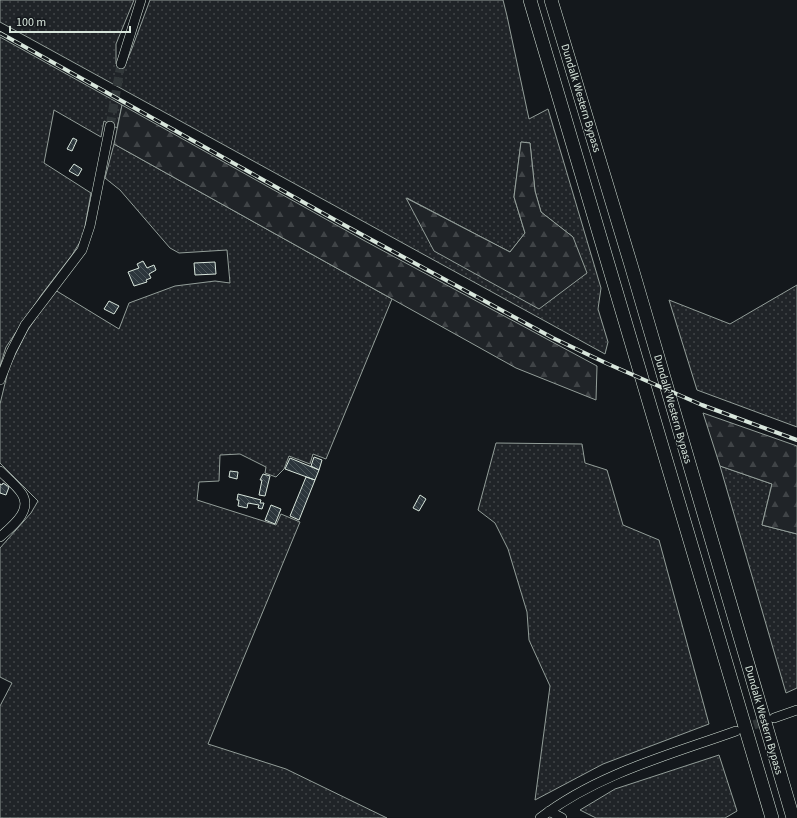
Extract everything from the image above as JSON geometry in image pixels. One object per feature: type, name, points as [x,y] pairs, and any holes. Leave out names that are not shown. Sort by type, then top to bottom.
[{"type":"highway","points":[[523,0],[550,83],[564,111]]},
{"type":"highway","name":"Dundalk Western Bypass","points":[[530,0],[772,818]]},
{"type":"highway","name":"Dundalk Western Bypass","points":[[551,0],[652,337],[793,818]]},
{"type":"highway","points":[[560,0],[636,260],[652,337]]},
{"type":"street","points":[[121,64],[142,0]]},
{"type":"street","points":[[0,380],[11,352],[25,325],[82,250],[90,226],[110,126]]},
{"type":"street","points":[[0,471],[22,494],[25,502],[23,512],[16,522],[0,538]]},
{"type":"street","points":[[774,718],[797,710]]},
{"type":"street","points":[[540,818],[588,788],[612,776],[652,760],[736,731]]},
{"type":"street","points":[[549,812],[562,818]]},
{"type":"green space","points":[[0,0],[134,0],[116,44],[116,64],[124,67],[150,0],[503,0],[529,119],[548,109],[601,288],[598,309],[608,342],[605,354],[0,22]],"holes":[[[521,142],[530,143],[535,191],[541,212],[573,237],[539,308],[407,198],[510,252],[525,233],[514,197]]]},
{"type":"green space","points":[[0,37],[122,105],[117,128],[104,121],[101,137],[54,110],[44,163],[91,193],[83,237],[72,255],[42,294],[6,347],[0,366]]},
{"type":"green space","points":[[122,105],[365,241],[597,366],[596,400],[516,368],[114,144]]},
{"type":"green space","points":[[521,142],[530,143],[535,191],[541,212],[573,237],[587,273],[539,309],[434,251],[406,198],[510,252],[525,233],[514,197]]},
{"type":"green space","points":[[114,144],[392,299],[326,459],[313,454],[310,464],[289,456],[284,469],[276,477],[265,473],[266,467],[240,454],[220,455],[219,481],[199,482],[197,500],[276,525],[281,514],[300,522],[208,744],[286,769],[387,818],[0,818],[0,706],[12,683],[0,677],[0,548],[31,513],[38,501],[0,463],[0,404],[9,367],[27,331],[55,290],[119,329],[129,303],[175,286],[215,281],[230,283],[227,250],[179,253],[170,248],[120,190],[105,178]]},
{"type":"green space","points":[[797,285],[797,427],[697,390],[669,300],[730,324]]},
{"type":"green space","points":[[703,413],[797,446],[797,534],[762,525],[772,484],[720,466]]},
{"type":"green space","points":[[496,443],[582,444],[585,463],[607,470],[623,525],[659,540],[709,724],[603,764],[535,800],[550,686],[529,640],[527,612],[508,549],[495,523],[478,510]]},
{"type":"green space","points":[[720,466],[772,484],[762,525],[797,534],[797,688],[786,693]]},
{"type":"green space","points":[[719,755],[737,811],[725,818],[596,818],[580,810],[615,789]]},
{"type":"building","points":[[73,138],[77,140],[72,151],[67,149]]},
{"type":"building","points":[[74,164],[82,169],[78,176],[69,171]]},
{"type":"building","points":[[143,261],[147,268],[154,265],[156,270],[149,274],[151,278],[146,280],[147,282],[134,286],[128,272],[139,268],[137,264]]},
{"type":"building","points":[[215,262],[216,274],[195,275],[194,263]]},
{"type":"building","points":[[109,301],[119,306],[114,314],[104,309]]},
{"type":"building","points":[[314,457],[322,460],[319,470],[311,466]]},
{"type":"building","points":[[290,458],[319,470],[315,480],[285,469]]},
{"type":"building","points":[[230,471],[238,472],[237,479],[229,477]]},
{"type":"building","points":[[263,474],[270,476],[265,496],[259,495],[262,480],[260,480]]},
{"type":"building","points":[[306,477],[315,480],[299,520],[290,516]]},
{"type":"building","points":[[3,483],[9,487],[6,495],[0,493],[0,484],[2,485]]},
{"type":"building","points":[[238,494],[261,500],[260,503],[264,503],[262,509],[258,508],[259,505],[248,503],[247,508],[238,506]]},
{"type":"building","points":[[420,495],[426,499],[419,511],[413,508]]},
{"type":"building","points":[[271,505],[281,509],[275,524],[265,520]]},
{"type":"tunnel","points":[[110,126],[121,64]]},
{"type":"tunnel","points":[[741,729],[769,720]]},
{"type":"railway","points":[[0,33],[346,226],[553,338],[702,405],[797,440]]}]
